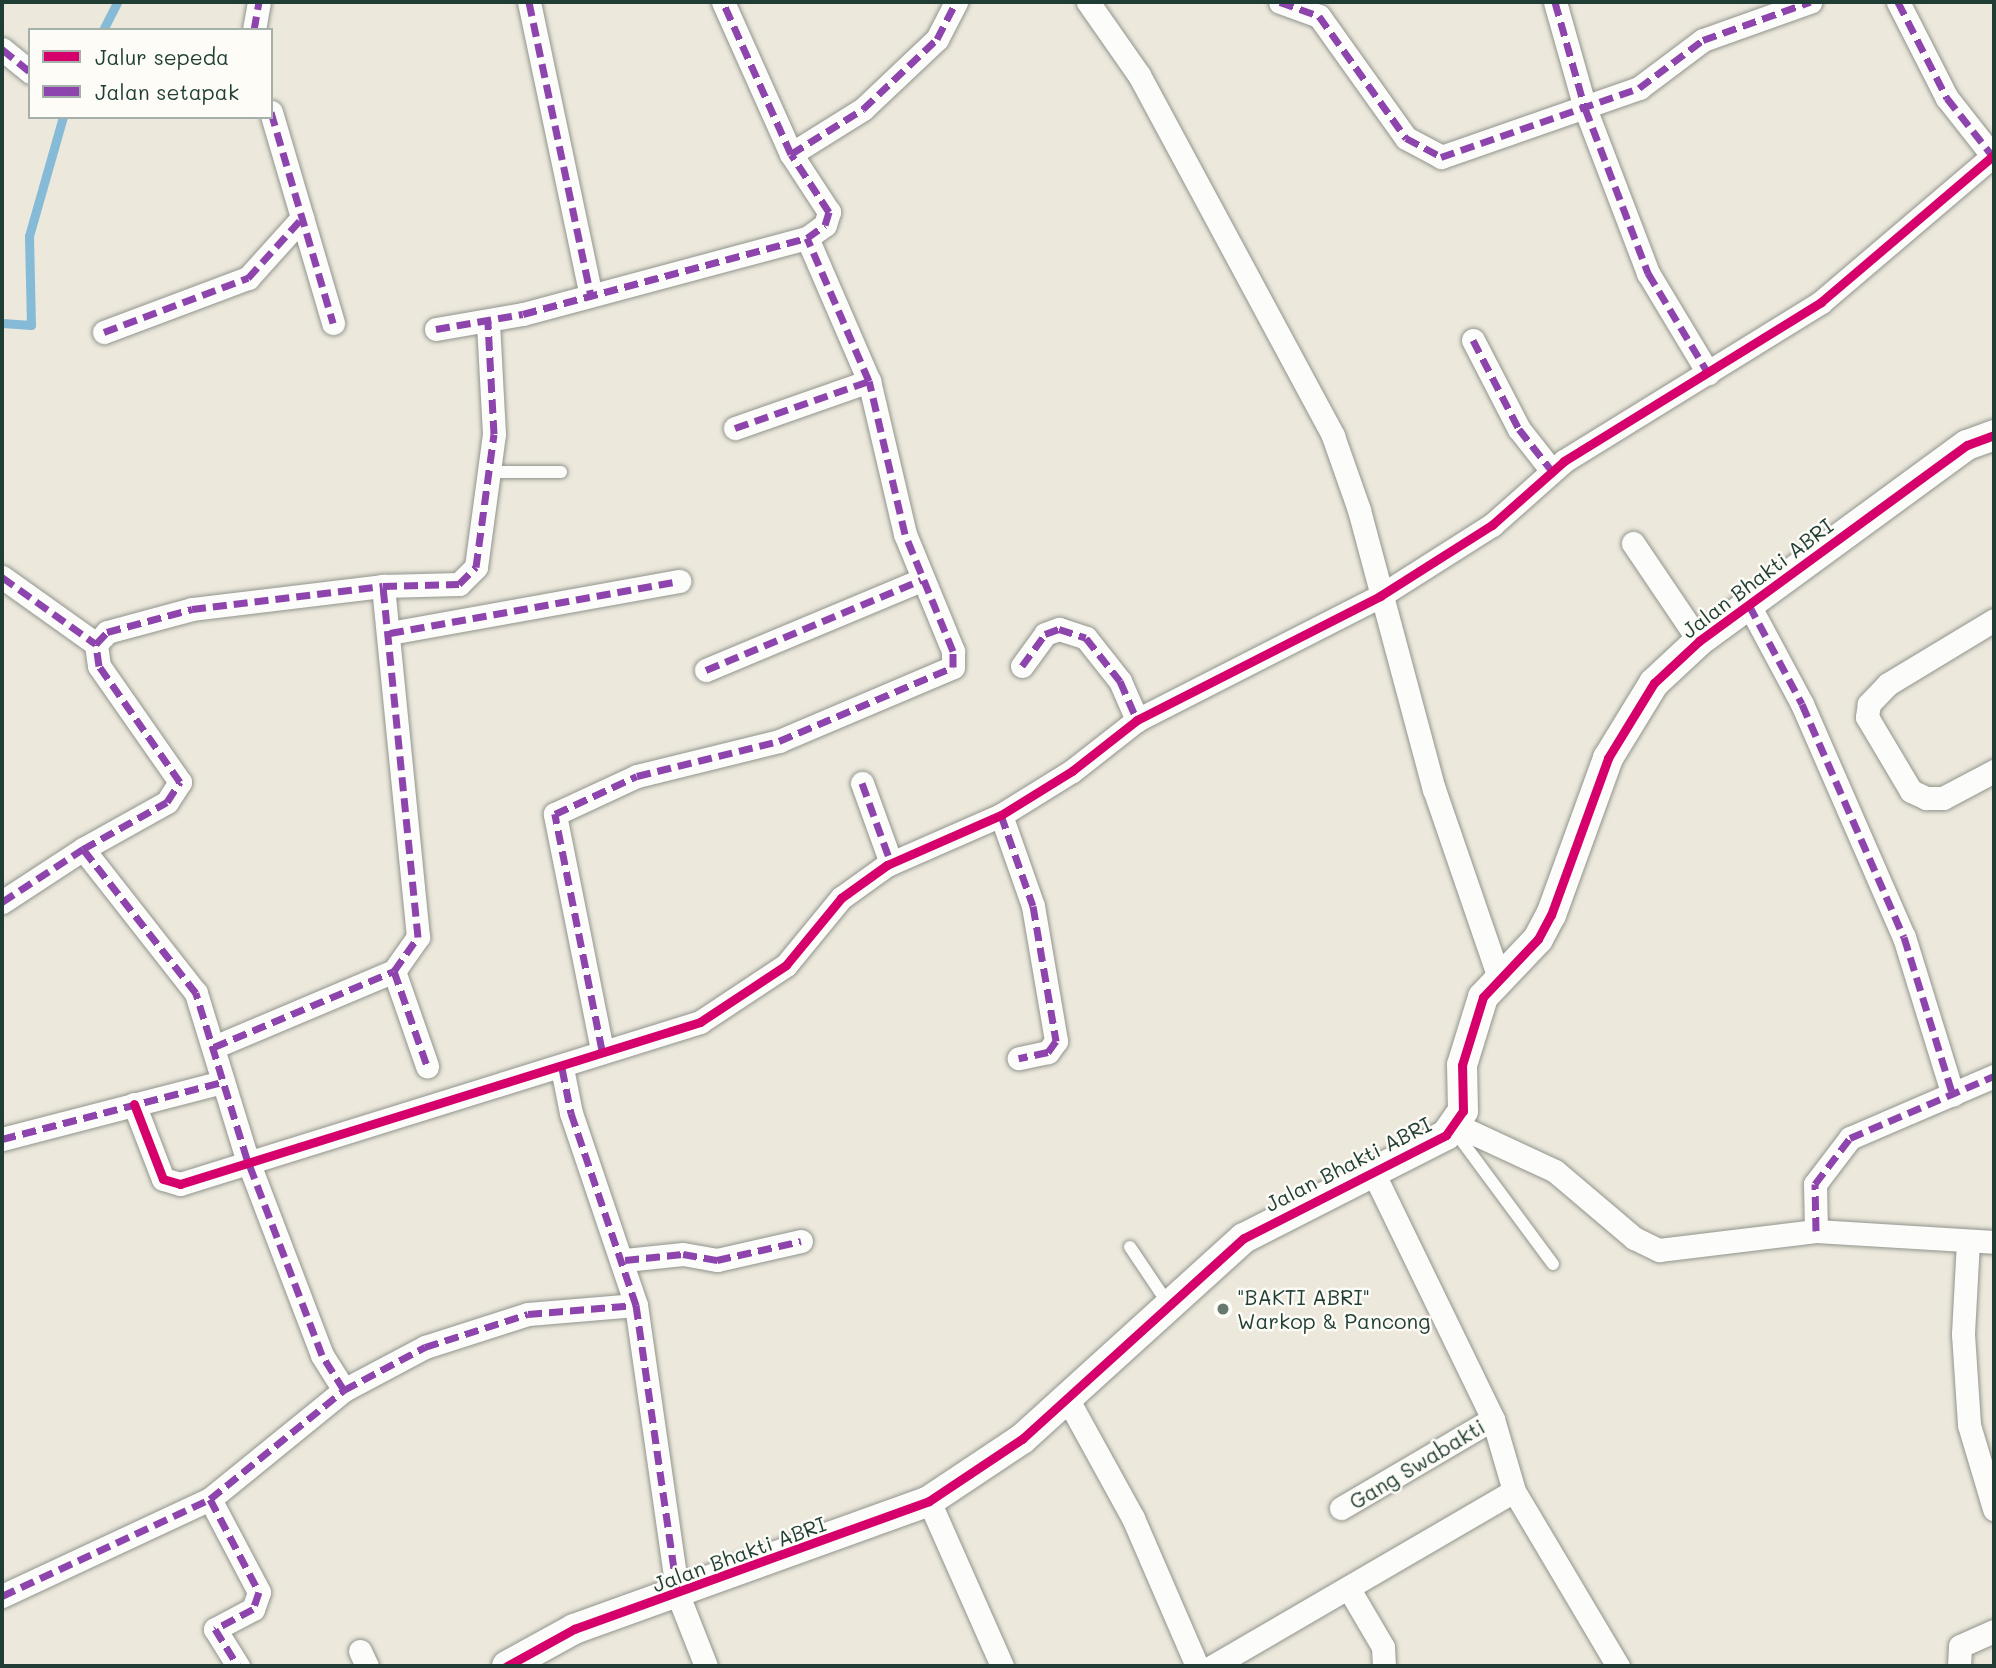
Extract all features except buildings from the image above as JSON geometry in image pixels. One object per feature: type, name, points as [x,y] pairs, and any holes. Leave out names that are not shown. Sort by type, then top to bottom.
[{"type":"street","points":[[254,28],[259,2]]},
{"type":"street","points":[[529,2],[591,295]]},
{"type":"street","points":[[436,329],[488,322],[807,238],[825,225],[829,212],[792,154],[723,2]]},
{"type":"street","points":[[792,154],[863,108],[937,39],[956,2]]},
{"type":"street","points":[[1088,2],[1152,98],[1333,436],[1434,789],[1498,975]]},
{"type":"street","points":[[1280,2],[1319,16],[1406,138],[1432,156],[1585,108],[1639,88],[1703,40],[1810,2]]},
{"type":"street","points":[[1555,2],[1585,108],[1648,273],[1708,373]]},
{"type":"street","points":[[134,1104],[170,1185],[247,1159],[562,1068],[602,1050],[679,1030],[749,994],[786,965],[841,898],[891,863],[1001,815],[1138,720],[1380,596],[1492,525],[1552,471],[1821,302],[1993,155],[1947,98],[1898,2]]},
{"type":"street","points":[[2,49],[28,70]]},
{"type":"street","points":[[273,119],[332,323]]},
{"type":"street","points":[[104,332],[248,278],[302,218]]},
{"type":"street","points":[[602,1050],[555,814],[637,776],[779,741],[941,677],[953,667],[953,651],[921,580],[869,381],[807,238]]},
{"type":"street","points":[[96,644],[107,632],[192,608],[383,586],[459,584],[471,577],[491,472],[488,322]]},
{"type":"street","points":[[1473,340],[1519,429],[1552,471]]},
{"type":"street","points":[[735,428],[869,381]]},
{"type":"street","name":"Jalan Bhakti ABRI","points":[[508,1666],[574,1629],[678,1595],[929,1501],[980,1471],[1067,1398],[1244,1238],[1374,1174],[1455,1127],[1470,1028],[1498,975],[1538,939],[1551,915],[1628,717],[1654,682],[1699,641],[1967,445],[1994,435]]},
{"type":"street","points":[[1633,543],[1699,641]]},
{"type":"street","points":[[2,577],[96,644],[99,666],[180,782],[167,802],[83,849],[2,902]]},
{"type":"street","points":[[390,633],[680,580]]},
{"type":"street","points":[[706,670],[921,580]]},
{"type":"street","points":[[214,1047],[394,971],[418,937],[390,633],[383,586]]},
{"type":"street","points":[[1749,605],[1802,704],[1904,937],[1953,1095]]},
{"type":"street","points":[[1994,620],[1888,684],[1869,704],[1867,717],[1911,791],[1926,798],[1944,798],[1994,771]]},
{"type":"street","points":[[1022,666],[1045,634],[1059,629],[1086,638],[1120,681],[1138,720]]},
{"type":"street","points":[[862,783],[891,863]]},
{"type":"street","points":[[1001,815],[1033,905],[1056,1041],[1048,1052],[1019,1058]]},
{"type":"street","points":[[83,849],[196,993],[247,1159],[322,1355],[344,1390]]},
{"type":"street","points":[[394,971],[427,1066]]},
{"type":"street","points":[[562,1068],[571,1113],[625,1260],[636,1305],[678,1595],[706,1666]]},
{"type":"street","points":[[1816,1231],[1815,1184],[1850,1139],[1994,1076]]},
{"type":"street","points":[[2,1139],[222,1082]]},
{"type":"street","points":[[1455,1127],[1555,1171],[1634,1238],[1659,1250],[1816,1231],[1994,1242]]},
{"type":"street","points":[[1374,1174],[1493,1419],[1514,1491],[1618,1666]]},
{"type":"street","points":[[625,1260],[683,1254],[717,1261],[801,1241]]},
{"type":"street","points":[[1968,1241],[1963,1334],[1969,1425],[1994,1509]]},
{"type":"street","points":[[2,1596],[210,1499],[344,1390],[425,1348],[528,1314],[636,1305]]},
{"type":"street","points":[[1067,1398],[1133,1518],[1197,1666]]},
{"type":"street","name":"Gang Swabakti","points":[[1341,1508],[1493,1419]]},
{"type":"street","points":[[1213,1666],[1514,1491]]},
{"type":"street","points":[[210,1499],[260,1592],[253,1609],[215,1629],[238,1666]]},
{"type":"street","points":[[929,1501],[1002,1666]]},
{"type":"street","points":[[1349,1589],[1383,1647],[1384,1666]]},
{"type":"street","points":[[1959,1666],[1960,1646],[1994,1631]]},
{"type":"lane","points":[[491,472],[561,472]]},
{"type":"lane","points":[[1455,1127],[1553,1264]]},
{"type":"lane","points":[[1130,1247],[1169,1306]]},
{"type":"waterway","points":[[104,28],[117,2]]},
{"type":"waterway","points":[[2,323],[31,325],[29,236],[62,119]]},
{"type":"marked path","points":[[254,28],[259,2]]},
{"type":"marked path","points":[[529,2],[591,295]]},
{"type":"marked path","points":[[436,329],[523,314],[807,238],[825,225],[829,212],[791,154],[723,2]]},
{"type":"marked path","points":[[791,154],[863,109],[937,39],[956,2]]},
{"type":"marked path","points":[[1280,2],[1319,16],[1406,138],[1441,157],[1639,88],[1703,40],[1810,2]]},
{"type":"marked path","points":[[1555,2],[1585,108],[1648,273],[1708,373]]},
{"type":"marked path","points":[[1898,2],[1947,98],[1991,154]]},
{"type":"marked path","points":[[2,49],[28,70]]},
{"type":"marked path","points":[[273,119],[333,323]]},
{"type":"marked path","points":[[104,332],[248,278],[302,218]]},
{"type":"marked path","points":[[602,1050],[555,814],[637,776],[779,741],[953,667],[953,651],[905,534],[869,381],[807,238]]},
{"type":"marked path","points":[[214,1047],[394,971],[418,937],[383,586],[459,584],[476,567],[494,434],[488,322]]},
{"type":"marked path","points":[[1473,340],[1519,429],[1552,471]]},
{"type":"marked path","points":[[735,428],[869,381]]},
{"type":"marked path","points":[[2,577],[96,644]]},
{"type":"marked path","points":[[706,670],[921,580]]},
{"type":"marked path","points":[[390,633],[679,581]]},
{"type":"marked path","points":[[2,1596],[210,1499],[344,1390],[322,1355],[247,1159],[196,993],[83,849],[167,802],[180,782],[99,666],[96,644],[107,632],[192,609],[383,586]]},
{"type":"marked path","points":[[1749,605],[1802,704],[1904,937],[1953,1095]]},
{"type":"marked path","points":[[1022,666],[1045,634],[1059,629],[1086,638],[1120,681],[1137,720]]},
{"type":"marked path","points":[[862,783],[891,863]]},
{"type":"marked path","points":[[1001,815],[1033,906],[1056,1041],[1048,1052],[1019,1058]]},
{"type":"marked path","points":[[2,902],[83,849]]},
{"type":"marked path","points":[[394,971],[427,1066]]},
{"type":"marked path","points":[[562,1068],[571,1113],[636,1305],[678,1595]]},
{"type":"marked path","points":[[1816,1231],[1815,1184],[1850,1138],[1994,1076]]},
{"type":"marked path","points":[[2,1139],[222,1082]]},
{"type":"marked path","points":[[625,1260],[683,1254],[717,1260],[801,1241]]},
{"type":"marked path","points":[[344,1390],[425,1347],[528,1314],[636,1305]]},
{"type":"marked path","points":[[210,1499],[259,1592],[253,1609],[215,1629],[238,1666]]},
{"type":"cycle path","points":[[134,1104],[163,1179],[180,1184],[700,1022],[786,965],[841,898],[887,865],[1001,815],[1072,771],[1137,720],[1380,596],[1492,525],[1564,461],[1821,302],[1994,155]]},
{"type":"cycle path","points":[[507,1666],[574,1629],[929,1501],[1022,1439],[1244,1238],[1446,1135],[1463,1111],[1462,1065],[1483,997],[1538,939],[1551,915],[1608,758],[1654,683],[1699,641],[1967,445],[1994,435]]},
{"type":"place","name":"\"BAKTI ABRI\" Warkop & Pancong","points":[[1223,1309]]}]
